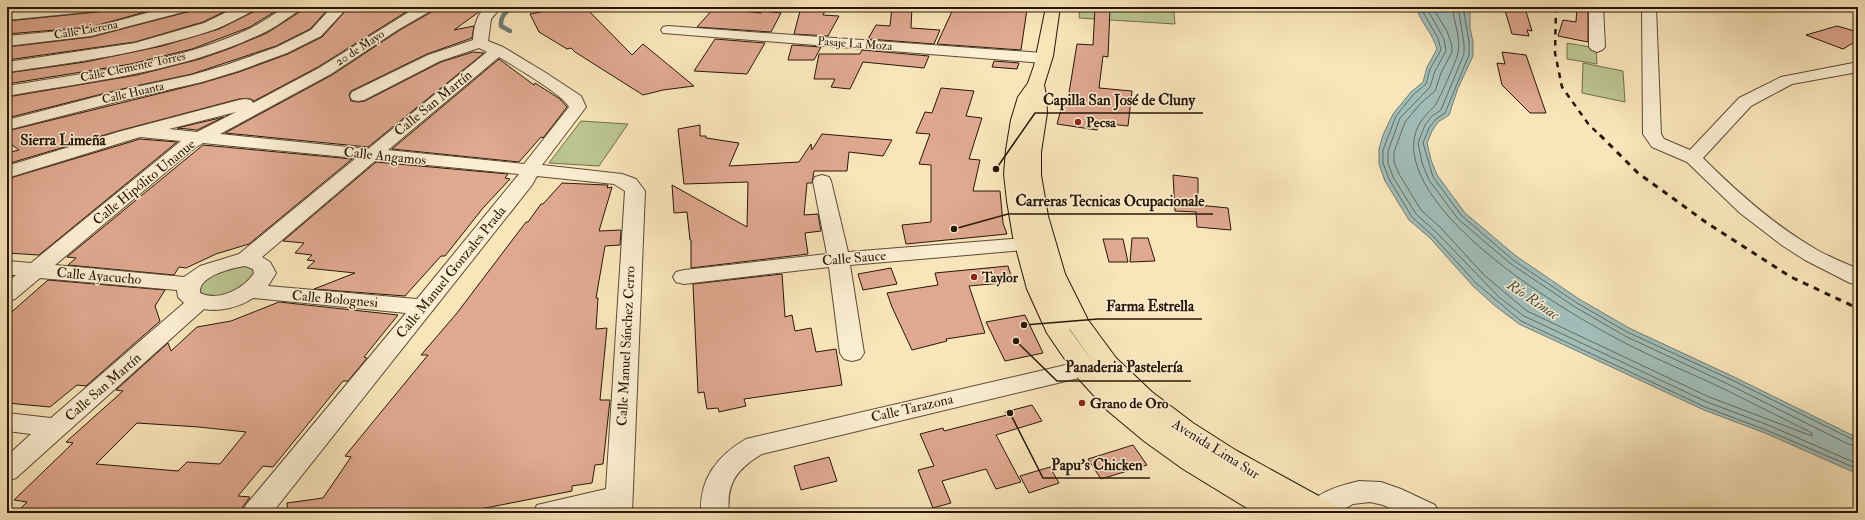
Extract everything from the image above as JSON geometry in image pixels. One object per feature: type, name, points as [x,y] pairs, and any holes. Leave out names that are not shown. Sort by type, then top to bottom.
[{"type":"highway","name":"Avenida Lima Sur","points":[[1053,7],[1043,58],[1035,85],[1027,98],[1023,110],[1014,165],[1015,193],[1025,244],[1038,290],[1049,315],[1070,351],[1096,366],[1183,430],[1232,461],[1320,512]]},
{"type":"highway","name":"Avenida Lima Sur","points":[[1035,85],[1040,97],[1032,146],[1031,164],[1032,181],[1044,243],[1051,267],[1071,311],[1092,344],[1096,366],[1111,398],[1157,437],[1213,475],[1279,513]]},
{"type":"street","points":[[7,16],[97,7]]},
{"type":"street","name":"Calle Lierena","points":[[7,41],[91,32],[186,7]]},
{"type":"street","points":[[7,67],[93,55],[137,47],[209,26],[249,7]]},
{"type":"street","name":"Calle Clemente Torres","points":[[7,90],[151,66],[216,46],[256,31],[295,7]]},
{"type":"street","name":"Calle Huanta","points":[[7,125],[122,95],[202,77],[259,59],[316,33],[331,15],[341,7]]},
{"type":"street","name":"20 de Mayo","points":[[293,89],[330,68],[394,26],[427,7]]},
{"type":"street","points":[[480,43],[482,21],[486,14],[494,7]]},
{"type":"street","points":[[1596,7],[1597,47]]},
{"type":"street","points":[[1649,7],[1652,134],[1658,143],[1693,158],[1735,200],[1774,230],[1807,252],[1858,278]]},
{"type":"street","name":"Pasaje La Moza","points":[[668,30],[1043,58]]},
{"type":"street","points":[[358,96],[434,58],[480,43],[498,50]]},
{"type":"street","name":"Calle San Martín","points":[[7,471],[55,428],[195,293],[200,275],[214,267],[230,262],[245,260],[498,50]]},
{"type":"street","name":"Calle Manuel Gonzales Prada","points":[[256,513],[525,181],[535,160],[576,110],[578,104],[575,100],[529,67],[498,50]]},
{"type":"street","points":[[1693,158],[1745,102],[1787,80],[1858,66]]},
{"type":"street","points":[[7,172],[141,132],[225,110],[293,89]]},
{"type":"street","name":"Calle Hipólito Unanue","points":[[7,294],[177,152],[201,137],[293,89]]},
{"type":"street","name":"Calle Angamos","points":[[141,132],[615,178],[628,182]]},
{"type":"street","name":"Calle Manuel Sánchez Cerro","points":[[618,505],[635,190],[628,182]]},
{"type":"street","points":[[822,182],[839,258],[852,353]]},
{"type":"street","name":"Calle Sauce","points":[[684,277],[839,258],[1025,244]]},
{"type":"street","points":[[245,260],[260,264],[264,268],[265,273],[260,282],[248,291]]},
{"type":"street","name":"Calle Ayacucho","points":[[7,268],[35,270],[195,293],[224,301],[248,291]]},
{"type":"street","name":"Calle Bolognesi","points":[[248,291],[422,307]]},
{"type":"street","name":"Calle Tarazona","points":[[715,513],[714,498],[716,489],[725,469],[743,452],[755,446],[770,441],[1096,366]]},
{"type":"street","points":[[7,422],[55,428]]},
{"type":"street","points":[[1320,512],[1350,494],[1366,491],[1387,494],[1425,513]]},
{"type":"street","points":[[547,513],[618,505]]},
{"type":"green space","points":[[1080,7],[1174,12],[1175,24],[1079,18]]},
{"type":"green space","points":[[1567,43],[1596,48],[1597,64],[1567,59]]},
{"type":"green space","points":[[1583,63],[1623,71],[1625,102],[1582,93]]},
{"type":"green space","points":[[581,121],[628,124],[599,166],[549,163]]},
{"type":"green space","points":[[240,265],[254,269],[256,273],[250,284],[223,296],[206,296],[201,293],[199,289],[200,284],[212,274]]},
{"type":"water","name":"Río Rímac","points":[[1416,7],[1467,7],[1470,13],[1473,56],[1458,88],[1449,115],[1438,122],[1427,143],[1431,160],[1437,175],[1465,213],[1516,256],[1579,299],[1629,328],[1734,377],[1858,438],[1858,474],[1765,433],[1704,410],[1519,324],[1494,305],[1473,286],[1430,238],[1409,220],[1385,181],[1379,164],[1379,149],[1383,135],[1393,114],[1411,92],[1423,82],[1427,67],[1437,49]]},
{"type":"building","points":[[105,7],[163,7],[91,27],[7,34],[7,21],[97,12],[103,11]]},
{"type":"building","points":[[194,7],[234,7],[203,22],[135,42],[7,60],[7,47],[91,37],[191,11]]},
{"type":"building","points":[[257,7],[282,7],[250,27],[192,49],[131,64],[7,84],[7,73],[85,62],[162,46],[219,29],[255,11]]},
{"type":"building","points":[[303,7],[330,7],[310,29],[276,46],[192,74],[122,89],[7,118],[7,97],[137,75],[200,59],[267,33],[301,11]]},
{"type":"building","points":[[349,7],[414,7],[318,67],[254,101],[251,99],[239,99],[118,131],[7,164],[7,153],[19,150],[7,141],[7,131],[202,83],[239,72],[288,54],[322,37]]},
{"type":"building","points":[[435,7],[483,7],[480,11],[454,30],[474,26],[472,38],[427,54],[351,91],[349,95],[351,101],[365,101],[441,62],[473,52],[484,53],[368,147],[225,133],[332,75],[400,30],[433,11]]},
{"type":"building","points":[[567,7],[585,7],[632,55],[643,44],[694,86],[663,90],[643,95],[571,48],[567,49],[539,32],[530,14]]},
{"type":"building","points":[[801,7],[827,7],[823,15],[839,16],[828,36],[794,34]]},
{"type":"building","points":[[892,7],[912,7],[911,28],[940,30],[934,44],[868,39],[876,25],[890,26]]},
{"type":"building","points":[[954,7],[1027,9],[1021,50],[937,44]]},
{"type":"building","points":[[1504,7],[1525,8],[1532,31],[1527,30],[1529,36],[1512,34]]},
{"type":"building","points":[[1577,7],[1588,7],[1588,42],[1558,36],[1563,20],[1576,22]]},
{"type":"building","points":[[714,8],[761,13],[762,11],[781,13],[771,32],[697,27]]},
{"type":"building","points":[[1095,8],[1110,9],[1108,57],[1103,56],[1099,88],[1132,91],[1128,126],[1099,123],[1097,130],[1057,124],[1064,99],[1068,99],[1077,44],[1093,45]]},
{"type":"building","points":[[1837,26],[1858,32],[1858,40],[1843,49],[1806,35]]},
{"type":"building","points":[[715,39],[765,43],[747,74],[694,71]]},
{"type":"building","points":[[792,45],[821,47],[814,60],[788,60]]},
{"type":"building","points":[[862,50],[929,56],[924,68],[863,62],[850,89],[831,87],[835,79],[814,79],[819,54],[860,54]]},
{"type":"building","points":[[1502,52],[1526,55],[1546,113],[1530,113],[1502,85],[1497,63],[1505,64]]},
{"type":"building","points":[[499,59],[534,85],[535,83],[560,99],[567,107],[543,138],[541,137],[519,162],[392,149]]},
{"type":"building","points":[[994,61],[1019,63],[1017,69],[992,67]]},
{"type":"building","points":[[941,88],[974,91],[966,116],[982,118],[969,159],[980,160],[973,191],[1000,191],[1003,223],[1007,234],[906,244],[902,225],[931,222],[931,165],[919,164],[930,134],[916,133],[925,112],[932,113]]},
{"type":"building","points":[[224,117],[197,130],[177,128]]},
{"type":"building","points":[[700,125],[700,136],[739,143],[729,166],[799,162],[811,144],[812,150],[822,134],[892,140],[883,156],[849,152],[847,171],[814,171],[812,183],[807,183],[804,215],[818,214],[821,231],[805,233],[808,254],[691,268],[691,240],[687,212],[674,213],[672,185],[747,227],[748,182],[684,184],[678,129]]},
{"type":"building","points":[[140,139],[177,142],[39,255],[7,253],[7,179]]},
{"type":"building","points":[[203,145],[352,159],[249,244],[216,254],[186,268],[179,267],[174,275],[68,265],[76,258],[67,257]]},
{"type":"building","points":[[376,162],[508,174],[505,178],[510,179],[483,208],[445,256],[441,256],[405,296],[314,289],[355,273],[307,268],[315,261],[307,260],[312,255],[295,253],[304,243],[283,241]]},
{"type":"building","points":[[1173,175],[1198,178],[1198,205],[1228,208],[1231,230],[1197,227],[1196,212],[1175,211]]},
{"type":"building","points":[[562,183],[608,185],[607,188],[612,187],[599,231],[621,230],[620,245],[605,246],[596,298],[598,298],[596,329],[607,328],[600,400],[610,400],[603,464],[595,465],[592,483],[572,486],[572,491],[460,513],[288,513],[287,503],[323,498],[351,457],[345,456],[428,355],[421,355],[457,313],[526,222],[528,222],[541,204],[543,204]]},
{"type":"building","points":[[1132,238],[1148,238],[1155,261],[1130,262]]},
{"type":"building","points":[[1103,239],[1123,239],[1128,262],[1109,262]]},
{"type":"building","points":[[1008,266],[1013,282],[969,286],[985,333],[946,339],[947,341],[912,350],[887,293],[938,285],[935,273]]},
{"type":"building","points":[[891,268],[897,284],[863,290],[858,274]]},
{"type":"building","points":[[782,274],[785,317],[792,315],[795,331],[811,328],[816,352],[836,349],[842,385],[744,399],[746,406],[719,412],[718,408],[707,409],[704,392],[698,393],[693,284]]},
{"type":"building","points":[[48,280],[165,290],[155,306],[160,321],[86,386],[77,385],[50,407],[7,403],[7,316]]},
{"type":"building","points":[[279,302],[398,315],[364,357],[367,358],[348,381],[343,381],[273,467],[263,466],[238,496],[250,497],[238,513],[61,513],[19,510],[27,502],[14,500],[73,443],[66,442],[123,391],[116,390],[168,343],[171,351],[197,327],[231,321]],"holes":[[[137,423],[246,432],[220,464],[187,462],[178,471],[96,464]]]},
{"type":"building","points":[[1025,315],[1043,353],[1005,361],[986,322]]},
{"type":"building","points":[[1032,405],[1042,421],[996,435],[1021,482],[996,489],[986,469],[942,481],[951,503],[933,508],[918,470],[934,466],[920,434],[943,428],[944,431],[1007,415],[1005,412]]},
{"type":"building","points":[[1133,445],[1147,465],[1101,479],[1088,459]]},
{"type":"building","points":[[829,457],[837,481],[801,490],[794,466]]},
{"type":"building","points":[[1050,467],[1059,483],[1029,493],[1020,476]]},
{"type":"waterway","points":[[510,31],[501,26],[501,20],[503,15],[511,7]]},
{"type":"railway","points":[[1556,7],[1555,53],[1562,87],[1589,125],[1601,136]]},
{"type":"railway","points":[[1601,136],[1638,173],[1707,223],[1791,277],[1855,307]]},
{"type":"railway","points":[[1853,306],[1858,308]]},
{"type":"place","name":"Pecsa","points":[[1078,122]]},
{"type":"place","name":"Capilla San José de Cluny","points":[[996,169]]},
{"type":"place","name":"Carreras Tecnicas Ocupacionale","points":[[954,229]]},
{"type":"place","name":"Taylor","points":[[974,277]]},
{"type":"place","name":"Farma Estrella","points":[[1024,325]]},
{"type":"place","name":"Panaderia Pastelería","points":[[1016,341]]},
{"type":"place","name":"Grano de Oro","points":[[1082,403]]},
{"type":"place","name":"Papu's Chicken","points":[[1010,413]]},
{"type":"district","name":"Sierra Limeña","points":[[63,140]]}]
